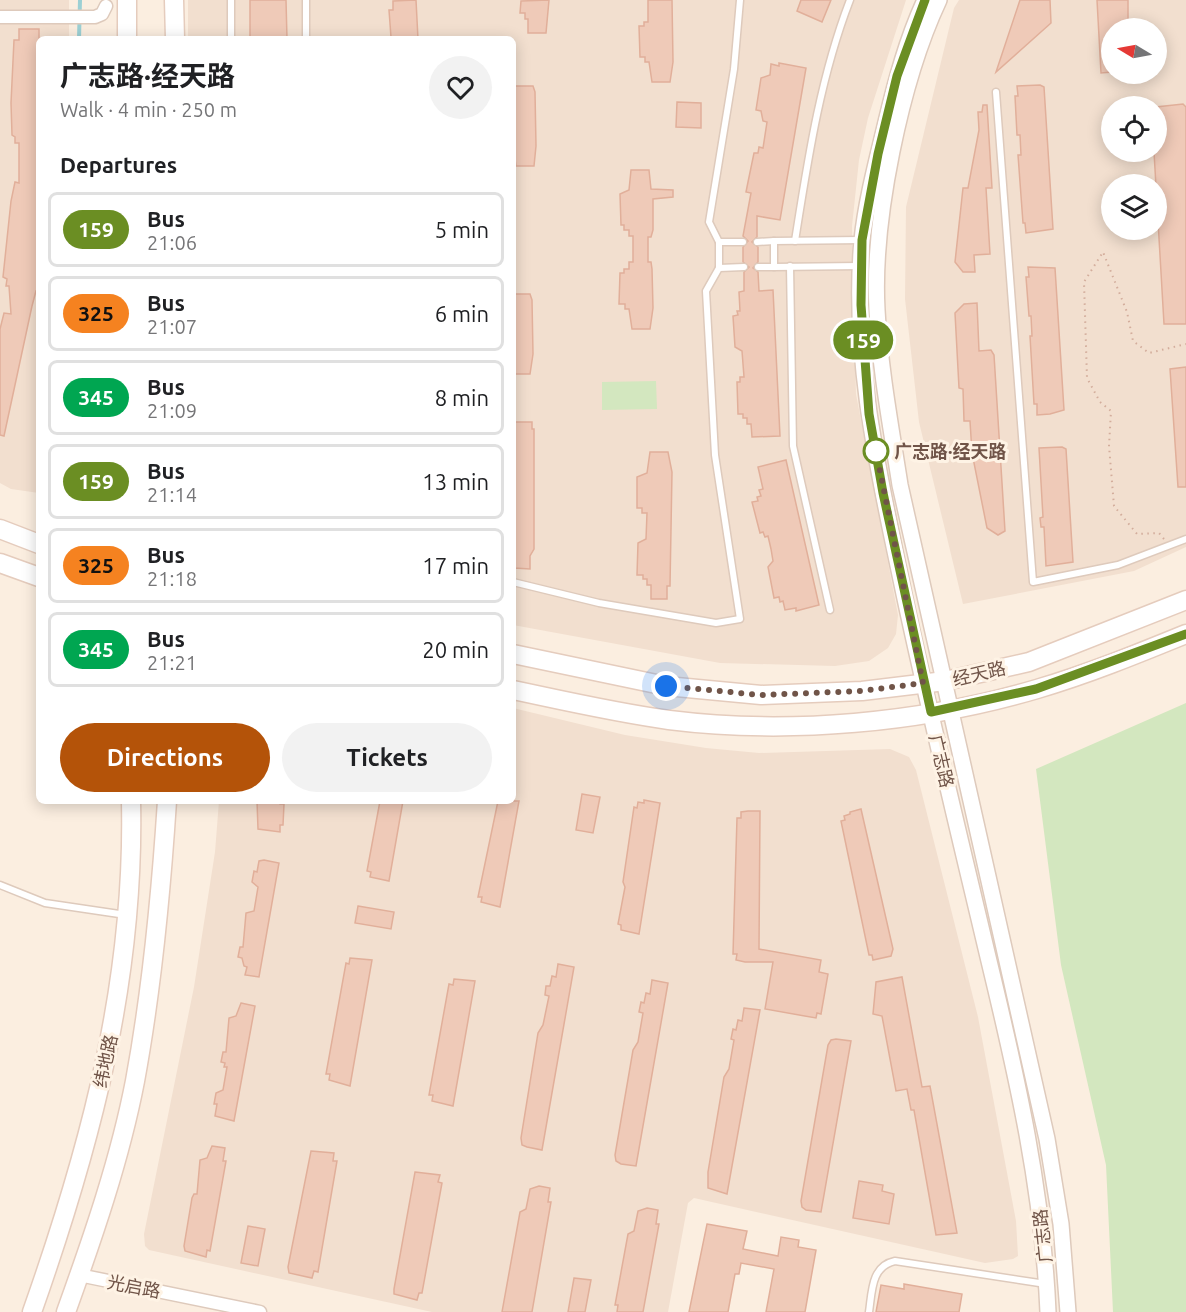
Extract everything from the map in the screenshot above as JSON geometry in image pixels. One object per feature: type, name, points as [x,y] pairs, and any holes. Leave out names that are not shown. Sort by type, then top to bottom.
[{"type":"main road","points":[[174,0],[175,36]]},
{"type":"main road","points":[[127,3],[127,36]]},
{"type":"main road","points":[[0,529],[36,543]]},
{"type":"main road","points":[[0,563],[36,576]]},
{"type":"main road","name":"经天路","points":[[516,655],[666,686],[761,695],[862,691],[945,681],[1029,662],[1186,600]]},
{"type":"main road","name":"经天路","points":[[516,691],[670,720],[760,725],[863,723],[951,709],[1036,689],[1186,634]]},
{"type":"main road","name":"纬地路","points":[[32,1312],[69,1207],[87,1142],[114,1016],[123,957],[131,804]]},
{"type":"main road","name":"纬地路","points":[[66,1312],[100,1214],[134,1082],[153,960],[167,804]]},
{"type":"street","name":"广志路","points":[[925,0],[897,76],[878,154],[862,240],[866,394],[883,493],[923,683],[1012,1058],[1034,1165],[1048,1312]]},
{"type":"street","name":"广志路","points":[[939,0],[929,21],[908,89],[891,159],[880,237],[877,308],[885,394],[900,485],[1047,1140],[1061,1224],[1068,1312]]},
{"type":"street","points":[[0,17],[95,17],[102,14],[105,3],[127,3]]},
{"type":"street","name":"光启路","points":[[79,1275],[260,1312]]},
{"type":"lane","points":[[231,0],[231,36]]},
{"type":"lane","points":[[306,0],[306,36]]},
{"type":"lane","points":[[516,583],[598,603],[716,623],[740,619],[714,443],[706,291],[719,268],[719,242],[709,222],[734,69],[740,0]]},
{"type":"lane","points":[[795,241],[813,131],[832,45],[850,0]]},
{"type":"lane","points":[[996,92],[1033,582],[1118,566],[1186,539]]},
{"type":"lane","points":[[758,242],[862,240]]},
{"type":"lane","points":[[774,241],[774,267]]},
{"type":"lane","points":[[719,242],[743,242]]},
{"type":"lane","points":[[758,267],[862,266]]},
{"type":"lane","points":[[719,268],[744,267]]},
{"type":"lane","points":[[790,267],[793,446],[830,610]]},
{"type":"lane","points":[[0,885],[45,903],[126,915]]},
{"type":"lane","points":[[869,1312],[877,1273],[885,1264],[895,1261],[1047,1284]]},
{"type":"path","points":[[1169,546],[1159,533],[1137,534],[1114,506],[1109,446],[1111,411],[1100,402],[1087,378],[1084,282],[1103,252],[1126,312],[1133,341],[1149,353],[1186,344]]},
{"type":"shaded area","points":[[0,0],[69,0],[69,36],[36,36],[36,493],[11,489],[0,483]]},
{"type":"shaded area","points":[[188,0],[906,0],[868,118],[859,160],[852,226],[856,394],[898,615],[896,634],[888,648],[869,661],[835,666],[720,663],[516,626],[516,36],[188,36]]},
{"type":"shaded area","points":[[959,0],[1186,0],[1186,547],[1134,571],[963,604],[919,422],[905,299],[906,207],[954,8]]},
{"type":"shaded area","points":[[516,709],[625,735],[706,748],[759,753],[890,749],[909,757],[916,770],[978,1017],[1016,1221],[1018,1256],[1013,1259],[985,1263],[694,1198],[688,1203],[668,1312],[432,1312],[149,1250],[145,1246],[144,1234],[194,987],[215,852],[219,804],[516,804]]},
{"type":"green space","points":[[656,381],[657,409],[602,410],[602,382]]},
{"type":"green space","points":[[1186,703],[1186,1312],[1113,1312],[1106,1165],[1061,965],[1036,769]]},
{"type":"building","points":[[250,0],[286,0],[287,36],[250,36]]},
{"type":"building","points":[[416,0],[418,36],[391,36],[389,10],[393,10],[393,1]]},
{"type":"building","points":[[549,0],[546,33],[528,33],[528,19],[525,19],[525,13],[520,13],[521,1]]},
{"type":"building","points":[[648,0],[672,0],[673,62],[670,82],[652,82],[649,62],[645,62],[645,57],[640,57],[639,26],[644,26],[644,22],[648,22]]},
{"type":"building","points":[[801,0],[831,0],[822,22],[797,11]]},
{"type":"building","points":[[1020,0],[1050,0],[1051,23],[996,72]]},
{"type":"building","points":[[1097,0],[1128,0],[1128,18],[1101,18],[1101,73]]},
{"type":"building","points":[[19,29],[39,29],[39,36],[36,36],[36,291],[4,436],[0,435],[0,329],[4,313],[11,314],[9,286],[6,286],[7,279],[3,277],[11,201],[15,182],[19,183],[19,143],[15,143],[15,137],[12,135],[11,103],[14,40],[19,40]]},
{"type":"building","points":[[779,63],[806,68],[780,220],[757,216],[757,237],[752,242],[758,247],[758,262],[753,268],[758,272],[759,291],[773,290],[780,436],[752,437],[751,424],[747,424],[747,418],[743,418],[743,414],[738,414],[737,382],[740,382],[740,377],[744,377],[742,351],[735,347],[733,316],[738,315],[737,311],[740,311],[739,292],[744,291],[744,272],[749,267],[743,262],[743,247],[748,241],[743,236],[751,193],[746,192],[754,153],[758,153],[759,147],[763,148],[767,122],[763,121],[761,111],[756,110],[761,78],[770,75],[771,64],[779,66]]},
{"type":"building","points":[[1040,85],[1044,87],[1053,229],[1026,233],[1025,223],[1023,223],[1018,155],[1021,155],[1020,135],[1017,135],[1015,96],[1018,96],[1017,86]]},
{"type":"building","points":[[516,86],[533,86],[535,92],[534,166],[516,166]]},
{"type":"building","points":[[677,102],[701,103],[701,128],[676,127]]},
{"type":"building","points":[[1183,104],[1186,107],[1186,324],[1164,324],[1159,240],[1167,240],[1167,174],[1155,174],[1155,162],[1167,162],[1167,106]]},
{"type":"building","points":[[983,105],[987,105],[992,188],[986,188],[990,254],[974,255],[975,272],[963,272],[955,262],[963,188],[968,188],[979,130],[978,112],[982,112]]},
{"type":"building","points":[[631,170],[649,170],[651,189],[673,190],[673,197],[653,199],[653,230],[651,237],[648,237],[653,308],[650,329],[632,329],[629,309],[625,309],[625,304],[619,304],[620,273],[624,273],[624,269],[629,269],[629,262],[633,262],[633,236],[629,236],[629,230],[624,230],[624,225],[621,225],[620,194],[629,190]]},
{"type":"building","points":[[1028,267],[1055,268],[1064,410],[1050,414],[1037,415],[1037,404],[1034,404],[1031,316],[1029,316],[1026,277],[1029,277]]},
{"type":"building","points":[[516,294],[530,294],[532,300],[533,354],[530,374],[516,374]]},
{"type":"building","points":[[977,303],[979,351],[991,350],[994,355],[1005,531],[998,535],[987,528],[972,453],[970,421],[964,421],[963,389],[959,388],[955,313],[964,304]]},
{"type":"building","points":[[1186,367],[1186,487],[1178,487],[1170,369]]},
{"type":"building","points":[[516,422],[532,422],[532,429],[534,429],[534,549],[530,556],[530,569],[516,568]]},
{"type":"building","points":[[1062,447],[1066,449],[1073,562],[1046,566],[1044,527],[1041,527],[1040,518],[1043,517],[1039,448]]},
{"type":"building","points":[[650,452],[668,452],[672,472],[670,586],[667,586],[667,599],[651,599],[651,585],[647,585],[647,579],[643,579],[643,575],[637,575],[638,543],[646,539],[647,513],[642,513],[642,508],[637,508],[637,477],[647,473]]},
{"type":"building","points":[[786,460],[819,605],[796,611],[796,608],[785,610],[783,601],[780,602],[779,597],[774,598],[768,567],[773,561],[771,549],[768,536],[765,537],[763,532],[760,533],[752,502],[758,501],[757,497],[761,496],[759,490],[763,489],[758,467]]},
{"type":"building","points":[[582,794],[600,797],[593,833],[576,830]]},
{"type":"building","points":[[644,800],[660,803],[639,934],[621,930],[621,925],[618,924],[625,887],[623,882],[634,807],[637,808],[638,802],[644,803]]},
{"type":"building","points":[[516,801],[519,801],[500,907],[481,902],[482,897],[478,897],[497,804],[516,804]]},
{"type":"building","points":[[257,804],[284,804],[283,825],[280,825],[280,832],[258,829]]},
{"type":"building","points":[[379,804],[402,804],[389,881],[370,877],[371,872],[367,871]]},
{"type":"building","points":[[861,809],[893,949],[891,956],[873,960],[872,955],[869,955],[841,821],[845,820],[844,816],[850,812]]},
{"type":"building","points":[[760,811],[759,949],[821,960],[819,972],[828,974],[821,1014],[817,1013],[816,1018],[765,1009],[773,962],[745,962],[736,960],[737,954],[733,954],[737,818],[741,818],[741,812]]},
{"type":"building","points":[[259,861],[279,863],[259,977],[245,975],[247,967],[244,966],[242,958],[238,957],[240,947],[243,947],[246,913],[254,911],[258,887],[252,882],[254,871],[257,872]]},
{"type":"building","points":[[358,906],[394,912],[391,929],[355,923]]},
{"type":"building","points":[[350,958],[372,960],[350,1086],[329,1080],[330,1074],[326,1074],[346,963],[349,964]]},
{"type":"building","points":[[558,964],[574,967],[542,1150],[522,1145],[521,1138],[538,1033],[543,1025],[549,996],[545,995],[546,986],[550,986],[552,976],[556,977]]},
{"type":"building","points":[[902,977],[922,1087],[930,1086],[957,1233],[936,1235],[914,1110],[911,1110],[907,1089],[896,1091],[882,1016],[873,1014],[876,982]]},
{"type":"building","points":[[454,979],[475,981],[453,1106],[432,1101],[433,1095],[429,1095],[449,984],[453,985]]},
{"type":"building","points":[[652,980],[668,983],[636,1166],[621,1164],[616,1161],[615,1155],[633,1050],[638,1042],[643,1013],[639,1012],[641,1002],[644,1003],[646,993],[650,994]]},
{"type":"building","points":[[241,1003],[255,1006],[234,1121],[215,1116],[217,1104],[214,1104],[216,1093],[223,1090],[227,1067],[224,1067],[225,1063],[221,1062],[223,1052],[226,1052],[229,1018],[236,1016]]},
{"type":"building","points":[[744,1008],[760,1010],[727,1194],[708,1188],[708,1172],[724,1077],[729,1069],[734,1040],[731,1039],[733,1029],[736,1030],[738,1020],[742,1021]]},
{"type":"building","points":[[831,1040],[851,1041],[821,1212],[806,1210],[802,1207],[801,1201],[828,1045]]},
{"type":"building","points":[[212,1146],[225,1148],[223,1161],[226,1161],[210,1251],[207,1250],[206,1257],[185,1251],[184,1246],[192,1198],[194,1194],[197,1194],[200,1160],[207,1158]]},
{"type":"building","points":[[311,1151],[334,1153],[333,1161],[337,1161],[318,1272],[314,1271],[312,1278],[289,1273],[288,1267]]},
{"type":"building","points":[[415,1172],[440,1175],[438,1182],[442,1183],[422,1293],[419,1293],[417,1300],[394,1294]]},
{"type":"building","points":[[859,1181],[883,1185],[882,1191],[894,1194],[889,1224],[853,1218]]},
{"type":"building","points":[[539,1186],[550,1188],[548,1202],[551,1202],[532,1312],[502,1312],[520,1212],[526,1209],[530,1189]]},
{"type":"building","points":[[647,1208],[658,1210],[656,1224],[659,1224],[643,1312],[617,1312],[618,1305],[615,1305],[628,1234],[634,1231],[638,1211]]},
{"type":"building","points":[[707,1224],[747,1231],[743,1249],[778,1256],[781,1237],[799,1240],[798,1247],[816,1250],[805,1312],[766,1312],[774,1269],[741,1263],[739,1274],[735,1274],[728,1312],[689,1312]]},
{"type":"building","points":[[248,1226],[265,1229],[258,1266],[241,1263]]},
{"type":"building","points":[[574,1278],[591,1280],[585,1312],[568,1312]]},
{"type":"building","points":[[904,1284],[962,1294],[959,1312],[876,1312],[881,1285],[904,1289]]},
{"type":"waterway","points":[[79,36],[80,0]]},
{"type":"bus line","name":"159","points":[[925,0],[897,76],[878,154],[862,240],[861,305],[869,414],[883,493],[931,712],[1036,689],[1124,659],[1186,634]]},
{"type":"place","name":"广志路·经天路","points":[[876,451]]},
{"type":"route","points":[[666,686],[761,695],[862,691],[923,683],[876,451]]}]
